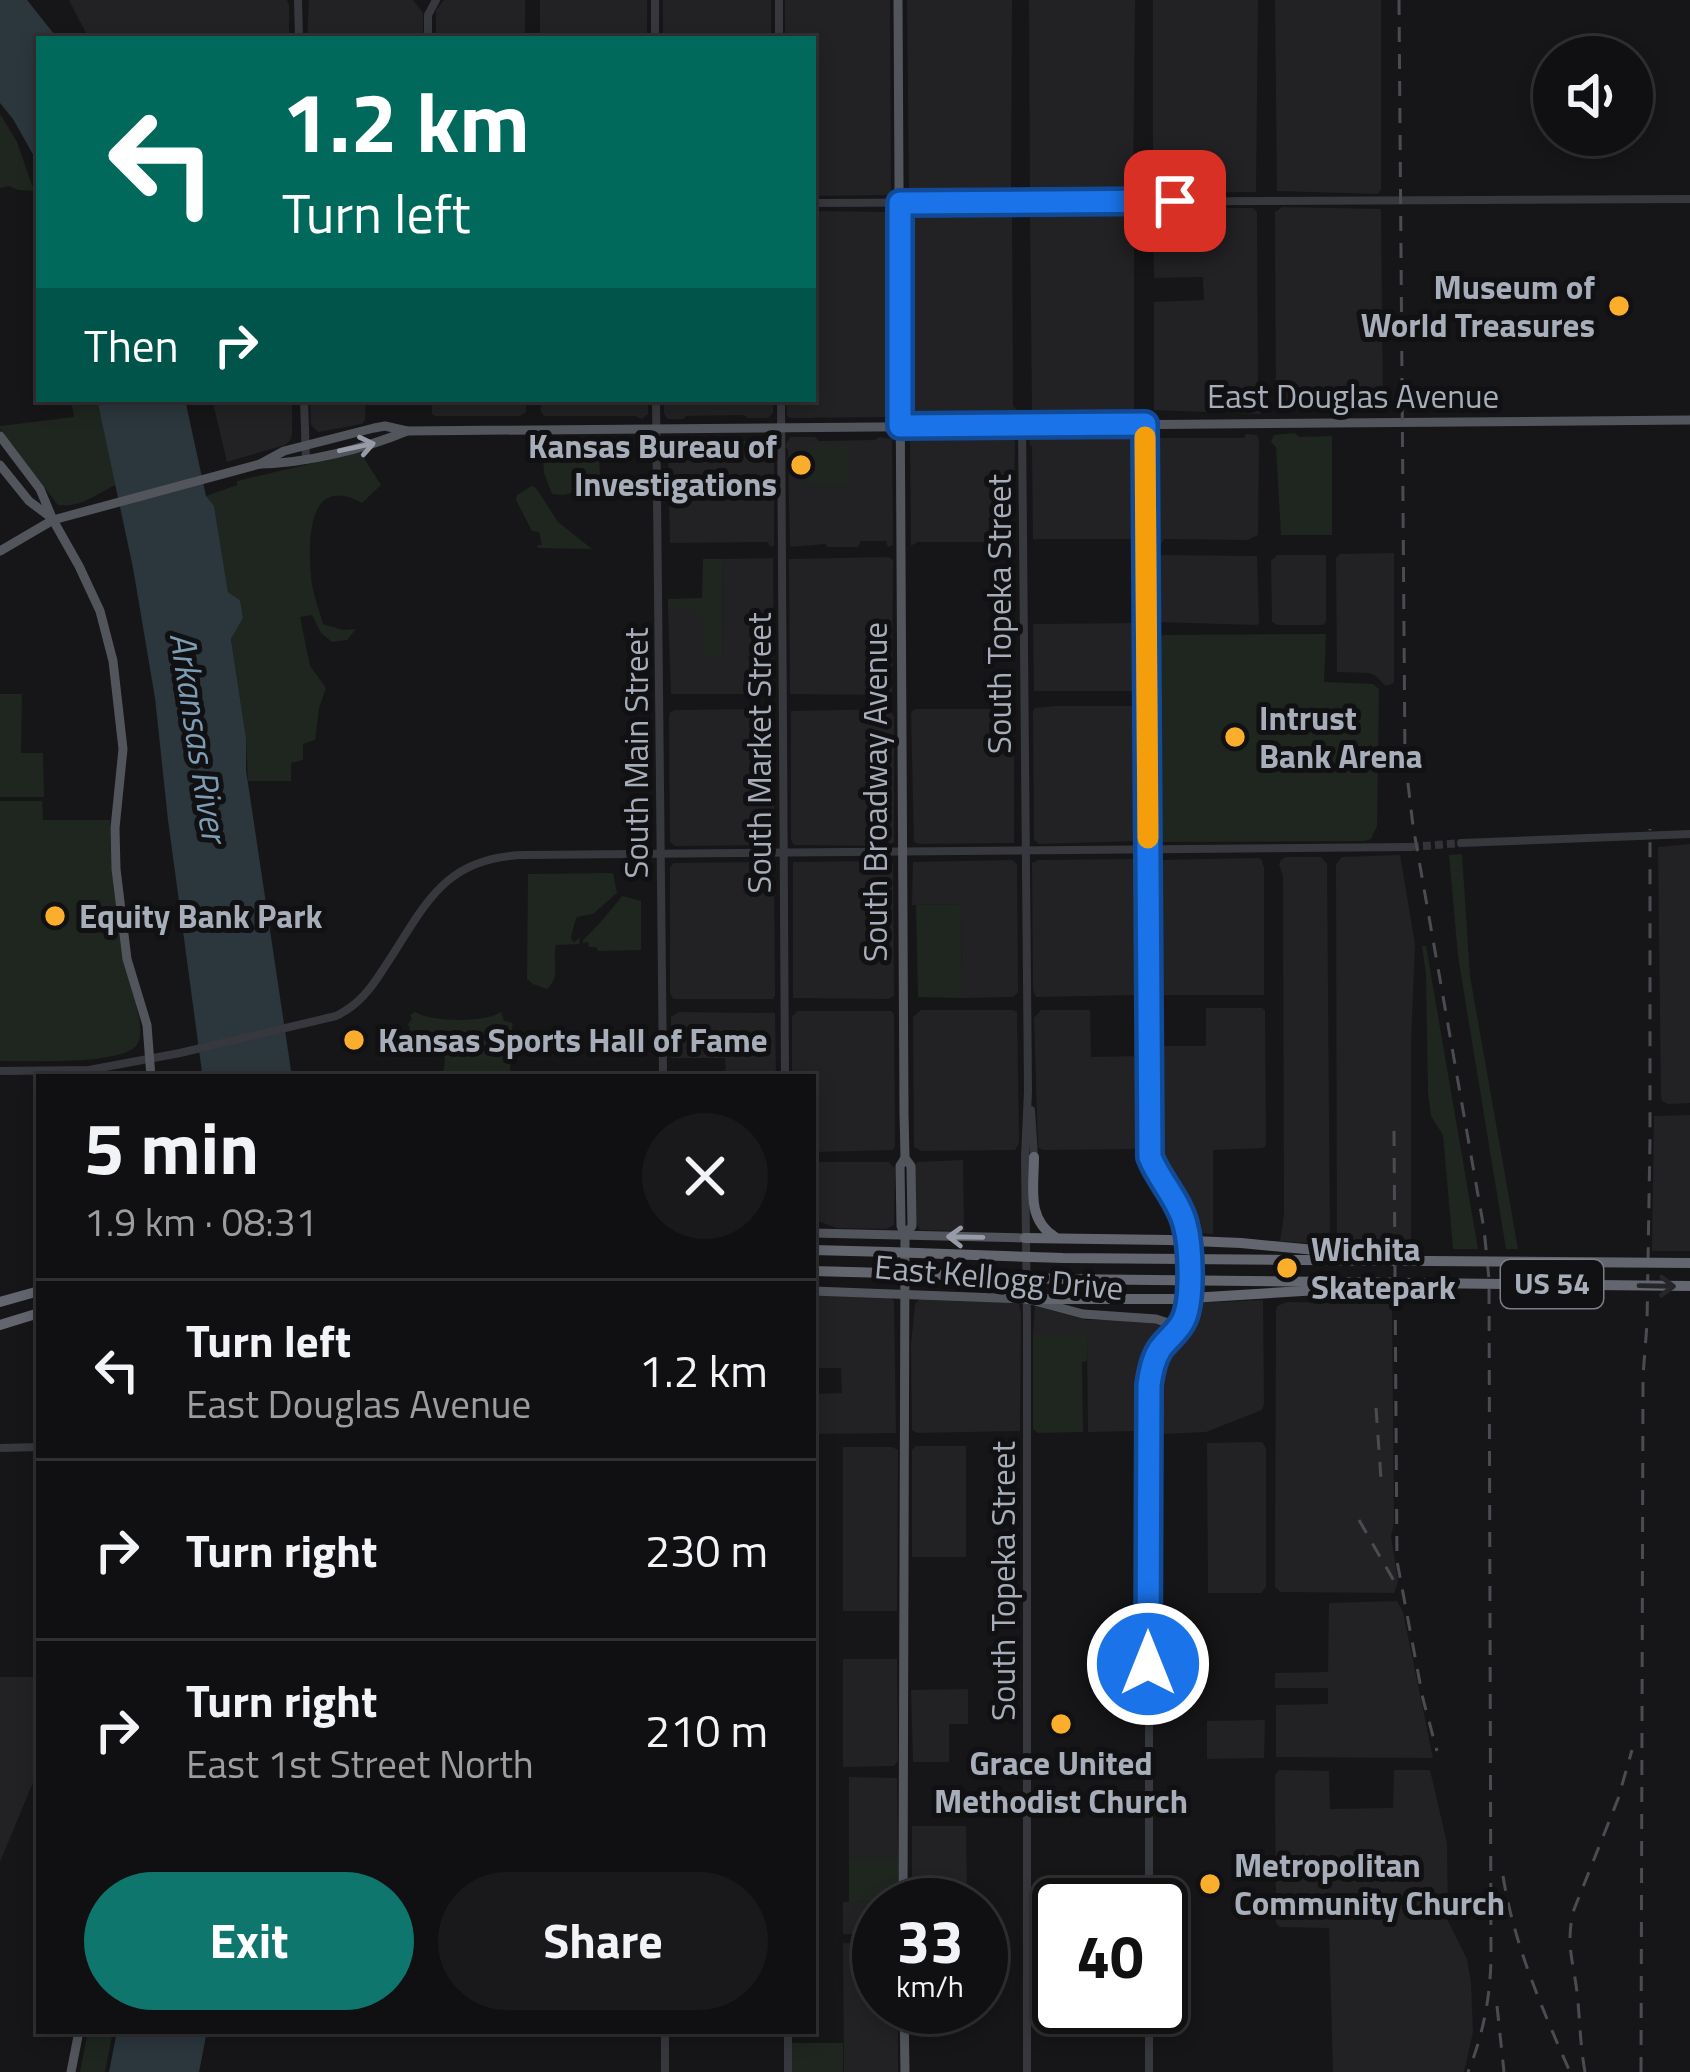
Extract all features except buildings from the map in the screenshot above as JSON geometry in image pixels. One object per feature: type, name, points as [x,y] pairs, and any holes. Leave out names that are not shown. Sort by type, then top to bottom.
[{"type":"highway","points":[[1034,1157],[1035,1218],[1058,1238]]},
{"type":"highway","points":[[1024,1238],[1240,1243],[1417,1259]]},
{"type":"highway","name":"US 54","points":[[816,1250],[1063,1258],[1690,1263]]},
{"type":"highway","name":"US 54","points":[[816,1270],[1060,1279],[1690,1286]]},
{"type":"highway","points":[[1027,1300],[1175,1298],[1414,1283]]},
{"type":"highway","points":[[0,1302],[36,1292]]},
{"type":"highway","points":[[0,1324],[36,1314]]},
{"type":"main road","name":"South Broadway Avenue","points":[[898,0],[905,1158],[911,1166],[904,1293],[903,1878]]},
{"type":"main road","name":"East Douglas Avenue","points":[[407,431],[1690,420]]},
{"type":"main road","points":[[0,551],[53,520],[374,428],[407,431]]},
{"type":"main road","points":[[260,464],[290,464],[382,442],[407,431]]},
{"type":"main road","points":[[0,436],[40,489],[91,591],[113,661],[123,749],[116,869],[127,959],[145,1014],[153,1074]]},
{"type":"main road","points":[[0,465],[29,501],[53,520]]},
{"type":"main road","name":"East Kellogg Drive","points":[[816,1229],[1024,1238]]},
{"type":"main road","name":"East Kellogg Drive","points":[[816,1291],[1027,1300],[1083,1314],[1156,1318],[1177,1332]]},
{"type":"main road","points":[[71,2072],[78,2034]]},
{"type":"main road","points":[[904,2034],[905,2072]]},
{"type":"street","points":[[298,0],[299,36]]},
{"type":"street","points":[[428,36],[428,15],[436,0]]},
{"type":"street","points":[[655,0],[655,36]]},
{"type":"street","points":[[779,0],[779,36]]},
{"type":"street","points":[[420,1],[428,15]]},
{"type":"street","points":[[816,203],[1690,199]]},
{"type":"street","points":[[304,402],[306,460]]},
{"type":"street","name":"South Main Street","points":[[656,402],[663,1074]]},
{"type":"street","name":"South Market Street","points":[[781,402],[785,1074]]},
{"type":"street","points":[[1145,424],[1150,1157],[1185,1223],[1189,1291],[1187,1312],[1156,1357],[1149,1385],[1149,1878]]},
{"type":"street","name":"South Topeka Street","points":[[1022,425],[1028,1091],[1024,1238],[1027,2072]]},
{"type":"street","points":[[1461,843],[1690,834]]},
{"type":"street","points":[[0,1071],[89,1070],[180,1053],[349,1010],[371,988],[440,885],[471,863],[490,858],[1411,847]]},
{"type":"street","name":"South Topeka Street","points":[[1028,1091],[1034,1157]]},
{"type":"street","points":[[0,1448],[36,1447]]},
{"type":"street","points":[[665,2034],[665,2072]]},
{"type":"street","points":[[788,2034],[788,2072]]},
{"type":"street","points":[[1149,2034],[1149,2072]]},
{"type":"shaded area","points":[[69,0],[287,0],[289,6],[289,36],[87,36]]},
{"type":"shaded area","points":[[309,0],[413,0],[423,13],[423,36],[307,36]]},
{"type":"shaded area","points":[[444,0],[525,0],[525,36],[436,36],[436,10]]},
{"type":"shaded area","points":[[540,0],[647,0],[647,36],[540,36]]},
{"type":"shaded area","points":[[663,0],[771,0],[771,36],[663,36]]},
{"type":"shaded area","points":[[785,0],[890,0],[889,195],[816,196],[816,36],[785,36]]},
{"type":"shaded area","points":[[907,0],[1012,0],[1011,194],[909,194]]},
{"type":"shaded area","points":[[1029,0],[1135,0],[1133,193],[1030,192]]},
{"type":"shaded area","points":[[1153,0],[1258,0],[1256,192],[1153,193]]},
{"type":"shaded area","points":[[1275,0],[1381,0],[1378,194],[1277,191]]},
{"type":"shaded area","points":[[0,114],[17,142],[34,191],[0,188]]},
{"type":"shaded area","points":[[1282,207],[1381,209],[1383,410],[1276,410],[1275,212]]},
{"type":"shaded area","points":[[1253,208],[1257,212],[1261,414],[1154,410],[1154,302],[1204,300],[1203,277],[1154,278],[1153,211]]},
{"type":"shaded area","points":[[1032,209],[1134,209],[1134,412],[1032,411]]},
{"type":"shaded area","points":[[912,210],[1012,210],[1016,409],[1012,416],[925,414],[920,418],[910,414],[906,214]]},
{"type":"shaded area","points":[[816,211],[889,212],[890,417],[787,415],[786,402],[816,402]]},
{"type":"shaded area","points":[[72,402],[98,402],[116,485],[81,502],[58,505],[0,426],[74,417]]},
{"type":"shaded area","points":[[213,402],[292,402],[290,441],[227,462]]},
{"type":"shaded area","points":[[310,402],[366,402],[362,424],[318,432],[311,425]]},
{"type":"shaded area","points":[[432,402],[526,402],[526,412],[520,416],[432,414]]},
{"type":"shaded area","points":[[541,402],[648,402],[648,414],[642,419],[545,416]]},
{"type":"shaded area","points":[[664,402],[773,402],[768,418],[667,419]]},
{"type":"shaded area","points":[[1295,433],[1299,437],[1332,436],[1332,535],[1281,535],[1276,447],[1271,442],[1274,435]]},
{"type":"shaded area","points":[[1156,435],[1244,438],[1257,435],[1259,441],[1258,535],[1248,540],[1150,543]]},
{"type":"shaded area","points":[[1003,436],[1015,442],[1013,544],[917,542],[911,546],[910,438]]},
{"type":"shaded area","points":[[1036,436],[1135,436],[1135,539],[1033,539],[1029,443]]},
{"type":"shaded area","points":[[790,437],[892,439],[893,545],[861,541],[858,547],[790,547],[785,446]]},
{"type":"shaded area","points":[[771,438],[774,444],[774,546],[768,542],[670,543],[668,443]]},
{"type":"shaded area","points":[[542,443],[598,443],[601,488],[586,483],[568,494],[552,494],[544,473]]},
{"type":"shaded area","points":[[808,446],[848,446],[848,485],[808,485]]},
{"type":"shaded area","points":[[360,452],[381,485],[362,503],[344,496],[330,497],[321,504],[310,546],[312,582],[323,624],[356,629],[347,640],[332,642],[312,615],[300,617],[310,666],[326,688],[315,740],[303,744],[303,760],[291,763],[291,781],[248,781],[231,638],[243,618],[240,600],[228,592],[214,507],[206,496],[237,485],[237,481]]},
{"type":"shaded area","points":[[532,486],[558,522],[592,549],[538,548],[542,545],[539,532],[532,531],[516,500]]},
{"type":"shaded area","points":[[1394,553],[1394,683],[1386,686],[1369,673],[1337,672],[1336,558],[1340,554]]},
{"type":"shaded area","points":[[1162,555],[1257,556],[1259,623],[1155,622],[1154,561]]},
{"type":"shaded area","points":[[1277,555],[1326,555],[1323,625],[1272,622],[1271,561]]},
{"type":"shaded area","points":[[773,558],[774,694],[671,694],[668,609],[697,609],[722,656],[723,559]]},
{"type":"shaded area","points":[[703,559],[723,559],[722,656],[705,656],[705,619],[697,618],[697,609],[668,609],[668,599],[702,598]]},
{"type":"shaded area","points":[[789,559],[893,560],[892,692],[790,694]]},
{"type":"shaded area","points":[[1139,623],[1138,691],[1034,691],[1033,624]]},
{"type":"shaded area","points":[[1326,634],[1324,682],[1373,684],[1379,689],[1377,826],[1371,839],[1156,840],[1158,637]]},
{"type":"shaded area","points":[[0,694],[22,694],[21,753],[43,753],[44,797],[0,797]]},
{"type":"shaded area","points":[[1055,706],[1138,709],[1137,841],[1039,844],[1034,840],[1033,711]]},
{"type":"shaded area","points":[[889,709],[894,717],[894,842],[888,846],[794,845],[791,711]]},
{"type":"shaded area","points":[[918,709],[1014,709],[1014,843],[914,842],[911,714]]},
{"type":"shaded area","points":[[675,710],[774,712],[771,845],[675,846],[670,842],[669,718]]},
{"type":"shaded area","points":[[0,801],[42,801],[43,820],[110,820],[120,940],[140,1029],[136,1046],[126,1052],[71,1061],[0,1061]]},
{"type":"shaded area","points":[[1690,844],[1690,1103],[1668,1104],[1661,1096],[1658,847]]},
{"type":"shaded area","points":[[1462,854],[1470,976],[1518,1249],[1506,1249],[1458,956],[1449,855]]},
{"type":"shaded area","points":[[1400,855],[1415,944],[1411,1249],[1337,1246],[1336,864],[1342,857]]},
{"type":"shaded area","points":[[1286,857],[1321,857],[1327,864],[1330,1245],[1280,1241],[1284,1215],[1283,876],[1279,864]]},
{"type":"shaded area","points":[[1258,858],[1264,867],[1264,995],[1158,995],[1157,860]]},
{"type":"shaded area","points":[[1134,859],[1140,866],[1140,995],[1036,997],[1032,863]]},
{"type":"shaded area","points":[[1012,860],[1017,864],[1018,992],[1013,997],[962,998],[961,904],[912,905],[913,862]]},
{"type":"shaded area","points":[[793,862],[893,863],[894,996],[793,998]]},
{"type":"shaded area","points":[[674,863],[774,865],[773,999],[673,999],[670,867]]},
{"type":"shaded area","points":[[613,873],[617,893],[593,914],[576,919],[571,939],[580,938],[579,944],[556,945],[551,985],[547,989],[533,984],[527,979],[528,874]]},
{"type":"shaded area","points":[[622,896],[641,901],[641,950],[598,951],[583,943],[583,940]]},
{"type":"shaded area","points":[[961,904],[962,998],[918,997],[916,905]]},
{"type":"shaded area","points":[[1422,946],[1426,946],[1478,1249],[1453,1249],[1443,1135],[1431,1116],[1428,1092]]},
{"type":"shaded area","points":[[1206,1008],[1265,1010],[1266,1145],[1213,1150],[1213,1234],[1196,1233],[1186,1201],[1160,1165],[1156,1145],[1156,1046],[1206,1046]]},
{"type":"shaded area","points":[[921,1010],[1017,1012],[1019,1143],[1015,1150],[921,1151],[914,1147],[913,1017]]},
{"type":"shaded area","points":[[1041,1010],[1090,1010],[1091,1057],[1141,1056],[1139,1149],[1038,1148],[1034,1018]]},
{"type":"shaded area","points":[[798,1011],[894,1014],[893,1150],[816,1152],[816,1074],[792,1074],[792,1016]]},
{"type":"shaded area","points":[[501,1012],[504,1021],[513,1023],[510,1074],[443,1074],[445,1058],[436,1046],[412,1056],[410,1015],[458,1020]]},
{"type":"shaded area","points":[[679,1012],[775,1013],[776,1074],[726,1074],[725,1058],[671,1058],[671,1017]]},
{"type":"shaded area","points":[[1690,1115],[1690,1251],[1652,1251],[1654,1116]]},
{"type":"shaded area","points":[[963,1160],[964,1231],[920,1230],[914,1219],[917,1162]]},
{"type":"shaded area","points":[[816,1162],[889,1162],[895,1169],[894,1225],[836,1228],[816,1220]]},
{"type":"shaded area","points":[[816,1294],[891,1298],[896,1433],[816,1434],[816,1394],[842,1393],[841,1368],[816,1368]]},
{"type":"shaded area","points":[[922,1297],[1019,1304],[1020,1431],[912,1430],[911,1345],[915,1304]]},
{"type":"shaded area","points":[[1263,1300],[1262,1410],[1206,1432],[1157,1431],[1159,1367],[1189,1327],[1197,1303]]},
{"type":"shaded area","points":[[1287,1302],[1392,1304],[1391,1536],[1398,1581],[1394,1593],[1281,1592],[1275,1587],[1276,1311]]},
{"type":"shaded area","points":[[1035,1306],[1087,1320],[1141,1320],[1167,1327],[1145,1363],[1141,1431],[1088,1432],[1087,1336],[1033,1335]]},
{"type":"shaded area","points":[[1033,1335],[1087,1335],[1087,1361],[1082,1362],[1083,1432],[1038,1433],[1033,1429]]},
{"type":"shaded area","points":[[1262,1442],[1266,1448],[1266,1587],[1261,1593],[1208,1593],[1207,1443]]},
{"type":"shaded area","points":[[916,1446],[966,1446],[966,1557],[912,1557],[912,1450]]},
{"type":"shaded area","points":[[843,1447],[898,1450],[897,1611],[843,1611]]},
{"type":"shaded area","points":[[1397,1601],[1433,1758],[1276,1757],[1276,1705],[1328,1704],[1328,1688],[1275,1688],[1275,1673],[1328,1672],[1329,1603]]},
{"type":"shaded area","points":[[843,1659],[897,1659],[898,1761],[894,1766],[843,1767]]},
{"type":"shaded area","points":[[0,1677],[36,1677],[36,1775],[0,1862]]},
{"type":"shaded area","points":[[968,1689],[968,1724],[949,1724],[949,1762],[913,1762],[911,1690]]},
{"type":"shaded area","points":[[1265,1720],[1264,1758],[1207,1759],[1207,1721]]},
{"type":"shaded area","points":[[1279,1770],[1329,1771],[1330,1809],[1393,1808],[1394,1770],[1430,1770],[1447,1843],[1448,1921],[1467,1959],[1471,1983],[1473,2032],[1464,2072],[1333,2072],[1329,1928],[1280,1927],[1276,1923],[1275,1775]]},
{"type":"shaded area","points":[[849,1777],[897,1778],[898,1859],[849,1859]]},
{"type":"shaded area","points":[[912,1826],[966,1826],[967,1878],[912,1878]]},
{"type":"shaded area","points":[[849,1859],[898,1859],[898,1878],[852,1878],[849,1902]]},
{"type":"shaded area","points":[[843,1902],[852,1902],[852,1934],[843,1934]]},
{"type":"shaded area","points":[[843,1943],[852,1943],[852,2034],[898,2034],[898,2072],[844,2072]]},
{"type":"shaded area","points":[[87,2034],[112,2034],[105,2072],[80,2072]]},
{"type":"shaded area","points":[[792,2043],[843,2043],[843,2072],[792,2072]]},
{"type":"water","points":[[0,0],[27,0],[56,36],[36,36],[36,160],[0,103]]},
{"type":"water","name":"Arkansas River","points":[[98,402],[186,402],[206,496],[214,506],[228,592],[240,600],[243,618],[231,639],[292,1074],[202,1072],[155,698]]},
{"type":"water","points":[[116,2034],[206,2034],[199,2072],[109,2072]]},
{"type":"tunnel","points":[[1411,847],[1461,843]]},
{"type":"railway","points":[[1399,0],[1405,758],[1489,1279],[1491,1959],[1485,2017],[1468,2072]]},
{"type":"railway","points":[[1641,2072],[1650,829]]},
{"type":"railway","points":[[1394,1131],[1397,1561],[1437,1751]]},
{"type":"railway","points":[[1376,1408],[1381,1479]]},
{"type":"railway","points":[[1359,1520],[1394,1581]]},
{"type":"railway","points":[[1585,2072],[1571,1924],[1632,1750]]},
{"type":"railway","points":[[1503,1876],[1522,1951],[1570,2072]]},
{"type":"railway","points":[[1497,2006],[1504,2072]]},
{"type":"slow traffic","points":[[1145,437],[1148,838]]},
{"type":"place","name":"Museum of World Treasures","points":[[1619,306]]},
{"type":"place","name":"Kansas Bureau of Investigations","points":[[801,465]]},
{"type":"place","name":"Intrust Bank Arena","points":[[1235,737]]},
{"type":"place","name":"Equity Bank Park","points":[[55,916]]},
{"type":"place","name":"Kansas Sports Hall of Fame","points":[[354,1040]]},
{"type":"place","name":"Wichita Skatepark","points":[[1287,1268]]},
{"type":"place","name":"Grace United Methodist Church","points":[[1061,1724]]},
{"type":"place","name":"Metropolitan Community Church","points":[[1210,1884]]},
{"type":"route","points":[[1148,1664],[1149,1385],[1156,1357],[1187,1312],[1189,1271],[1185,1223],[1150,1157],[1145,424],[900,426],[900,203],[1175,201]]}]
